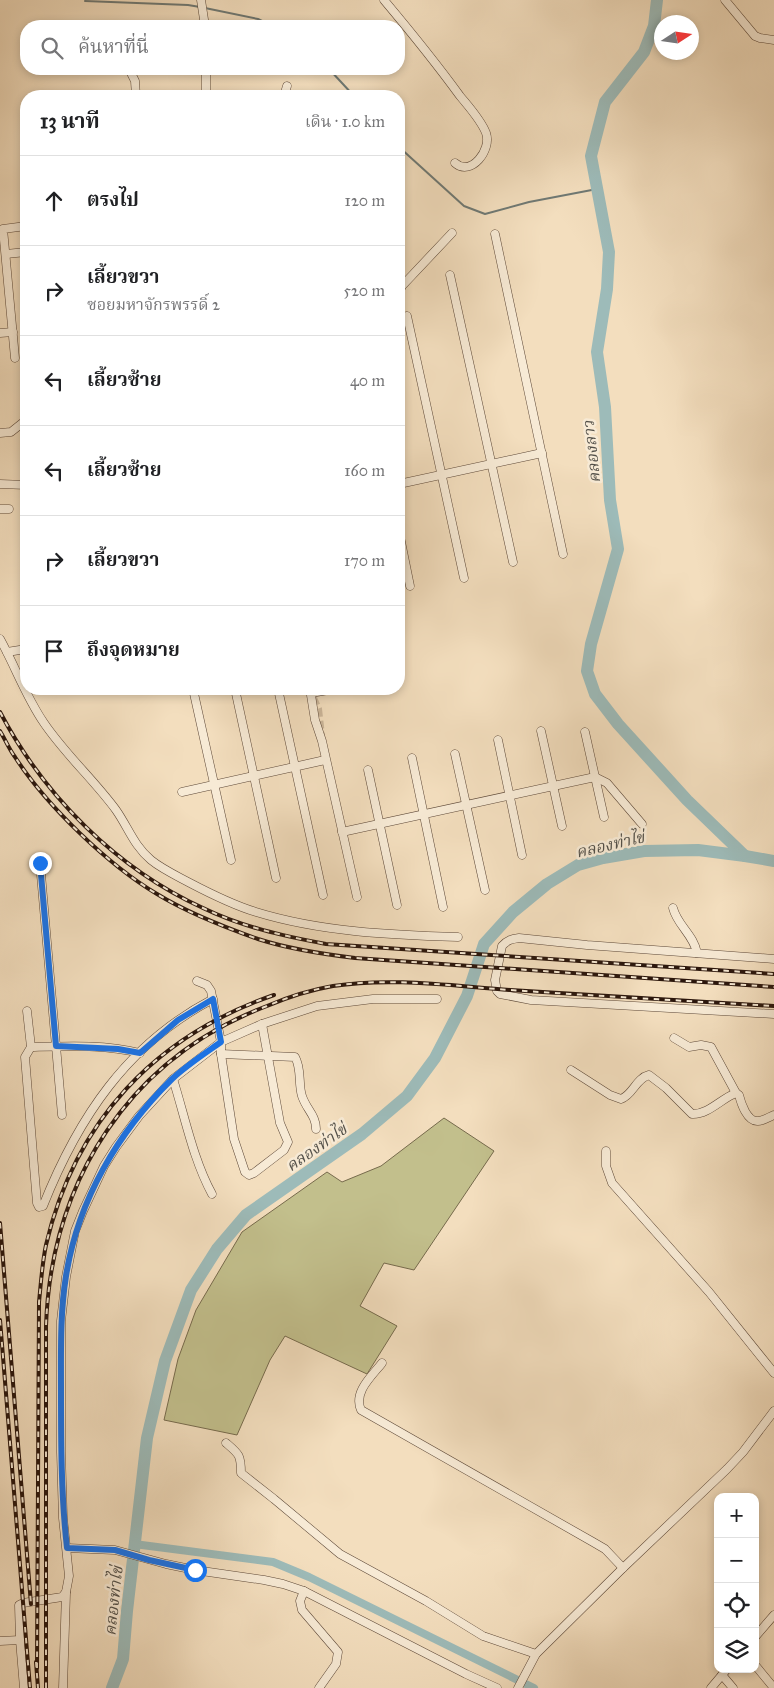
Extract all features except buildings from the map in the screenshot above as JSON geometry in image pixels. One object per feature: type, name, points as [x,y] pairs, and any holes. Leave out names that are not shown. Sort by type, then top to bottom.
[{"type":"street","points":[[201,0],[204,20]]},
{"type":"street","points":[[384,0],[400,20]]},
{"type":"street","points":[[725,0],[755,36],[774,40]]},
{"type":"street","points":[[405,26],[444,73],[486,134],[488,143],[485,152],[479,160],[465,168],[460,168],[455,163]]},
{"type":"street","points":[[132,75],[135,81],[136,90]]},
{"type":"street","points":[[206,75],[206,90]]},
{"type":"street","points":[[286,90],[287,86]]},
{"type":"street","points":[[15,358],[6,254],[2,239],[3,229],[20,227]]},
{"type":"street","points":[[405,283],[452,232]]},
{"type":"street","points":[[495,234],[563,554]]},
{"type":"street","points":[[6,254],[20,253]]},
{"type":"street","points":[[450,275],[513,562]]},
{"type":"street","points":[[407,316],[464,578]]},
{"type":"street","points":[[0,333],[12,332]]},
{"type":"street","points":[[0,433],[11,432],[20,425]]},
{"type":"street","points":[[405,483],[542,453]]},
{"type":"street","points":[[0,484],[20,485]]},
{"type":"street","points":[[0,509],[9,509]]},
{"type":"street","points":[[405,561],[410,586]]},
{"type":"street","points":[[0,638],[20,677]]},
{"type":"street","points":[[7,652],[20,650]]},
{"type":"street","points":[[29,695],[43,722],[115,810],[139,848],[151,860],[166,870],[210,894],[255,912],[343,930],[410,936],[458,937]]},
{"type":"street","points":[[194,695],[231,860]]},
{"type":"street","points":[[236,695],[276,878]]},
{"type":"street","points":[[279,695],[323,895]]},
{"type":"street","points":[[311,695],[314,720],[322,741],[357,897]]},
{"type":"street","points":[[541,730],[562,826]]},
{"type":"street","points":[[585,732],[604,817]]},
{"type":"street","points":[[498,740],[522,855]]},
{"type":"street","points":[[455,754],[485,890]]},
{"type":"street","points":[[412,758],[422,814],[443,907]]},
{"type":"street","points":[[182,792],[326,760]]},
{"type":"street","points":[[368,770],[397,904]]},
{"type":"street","points":[[342,832],[595,777],[607,783],[642,824]]},
{"type":"street","points":[[40,863],[62,1115]]},
{"type":"street","points":[[673,908],[677,919],[694,942],[697,954]]},
{"type":"street","points":[[774,959],[519,938],[511,939],[502,946],[496,971],[495,986],[500,994],[531,1000],[774,1014]]},
{"type":"street","points":[[197,980],[208,985],[211,991],[221,1042],[221,1054],[234,1139],[245,1172],[249,1175],[284,1150],[288,1142],[280,1123],[262,1024]]},
{"type":"street","points":[[27,1011],[31,1047],[25,1057],[37,1203],[41,1207],[68,1148],[90,1111],[111,1082],[140,1053],[178,1020],[213,999]]},
{"type":"street","points":[[63,1688],[66,1592],[69,1576],[61,1474],[61,1321],[70,1252],[82,1211],[104,1166],[128,1130],[173,1079],[221,1042],[262,1024],[317,1006],[372,999],[437,999]]},
{"type":"street","points":[[674,1038],[689,1047],[701,1045],[711,1047],[752,1120],[757,1121],[774,1115]]},
{"type":"street","points":[[31,1047],[56,1046],[118,1049],[140,1053]]},
{"type":"street","points":[[221,1054],[295,1057],[299,1066],[302,1097],[316,1120],[316,1128]]},
{"type":"street","points":[[571,1070],[610,1095],[621,1099],[626,1097],[642,1078],[649,1075],[660,1082],[692,1114],[702,1113],[736,1093]]},
{"type":"street","points":[[173,1079],[198,1163],[212,1194]]},
{"type":"street","points":[[606,1151],[606,1166],[612,1183],[709,1292],[774,1372]]},
{"type":"street","points":[[382,1363],[359,1394],[358,1401],[361,1410],[605,1549],[623,1568]]},
{"type":"street","points":[[518,1688],[536,1654],[727,1469],[774,1411]]},
{"type":"street","points":[[226,1443],[241,1458],[240,1474],[274,1499],[340,1554],[426,1601],[483,1636],[536,1654]]},
{"type":"street","points":[[67,1548],[115,1550],[195,1570],[283,1584],[304,1591],[497,1688]]},
{"type":"street","points":[[304,1591],[300,1601],[302,1610],[338,1652],[336,1664],[319,1688]]},
{"type":"street","points":[[24,1688],[19,1605],[62,1598],[66,1592]]},
{"type":"street","points":[[759,1633],[773,1619]]},
{"type":"street","points":[[0,1641],[20,1640]]},
{"type":"street","points":[[759,1670],[774,1688]]},
{"type":"street","points":[[711,1688],[723,1673]]},
{"type":"street","points":[[725,1673],[733,1688]]},
{"type":"shaded area","points":[[444,1118],[494,1151],[414,1270],[384,1263],[360,1306],[397,1326],[367,1374],[285,1336],[270,1360],[237,1435],[164,1420],[178,1359],[196,1310],[242,1232],[327,1172],[342,1182],[381,1166]]},
{"type":"waterway","name":"คลองลาว","points":[[657,0],[654,26],[644,52],[605,102],[591,156],[609,252],[607,289],[597,352],[605,407],[610,500],[618,549],[591,644],[587,671],[595,694],[618,724],[687,800],[745,856]]},
{"type":"waterway","points":[[85,1],[200,7]]},
{"type":"waterway","points":[[205,8],[260,20]]},
{"type":"waterway","points":[[335,75],[348,90]]},
{"type":"waterway","points":[[405,152],[464,206],[485,214],[529,202],[597,189]]},
{"type":"waterway","name":"คลองท่าไข่","points":[[112,1688],[123,1659],[147,1438],[165,1361],[191,1290],[217,1249],[246,1215],[362,1134],[407,1096],[435,1058],[467,996],[484,944],[513,912],[547,884],[578,865],[603,858],[644,851],[698,850],[774,861]]},
{"type":"waterway","points":[[134,1544],[273,1562],[309,1577],[534,1688]]},
{"type":"tunnel","points":[[313,698],[318,709],[321,735]]},
{"type":"railway","points":[[0,712],[38,773],[86,827],[141,873],[171,892],[233,921],[279,934],[326,944],[774,974]]},
{"type":"railway","points":[[0,731],[13,754],[43,795],[79,833],[118,867],[138,882],[181,907],[258,939],[306,951],[355,958],[774,987]]},
{"type":"railway","points":[[46,1688],[46,1326],[51,1273],[63,1222],[82,1175],[107,1131],[138,1092],[175,1058],[218,1029],[283,1000],[333,986],[355,983],[422,983],[774,1006]]},
{"type":"railway","points":[[37,1668],[39,1302],[46,1245],[59,1200],[77,1159],[100,1122],[126,1089],[157,1059],[192,1034],[231,1012],[274,995]]},
{"type":"railway","points":[[0,1223],[31,1604]]},
{"type":"railway","points":[[0,1320],[30,1688]]},
{"type":"railway","points":[[36,1662],[38,1688]]},
{"type":"route","points":[[40,863],[56,1046],[118,1049],[140,1053],[178,1020],[213,999],[221,1042],[173,1079],[139,1116],[104,1166],[82,1211],[70,1252],[61,1321],[61,1474],[63,1518],[67,1548],[115,1550],[195,1570]]}]
